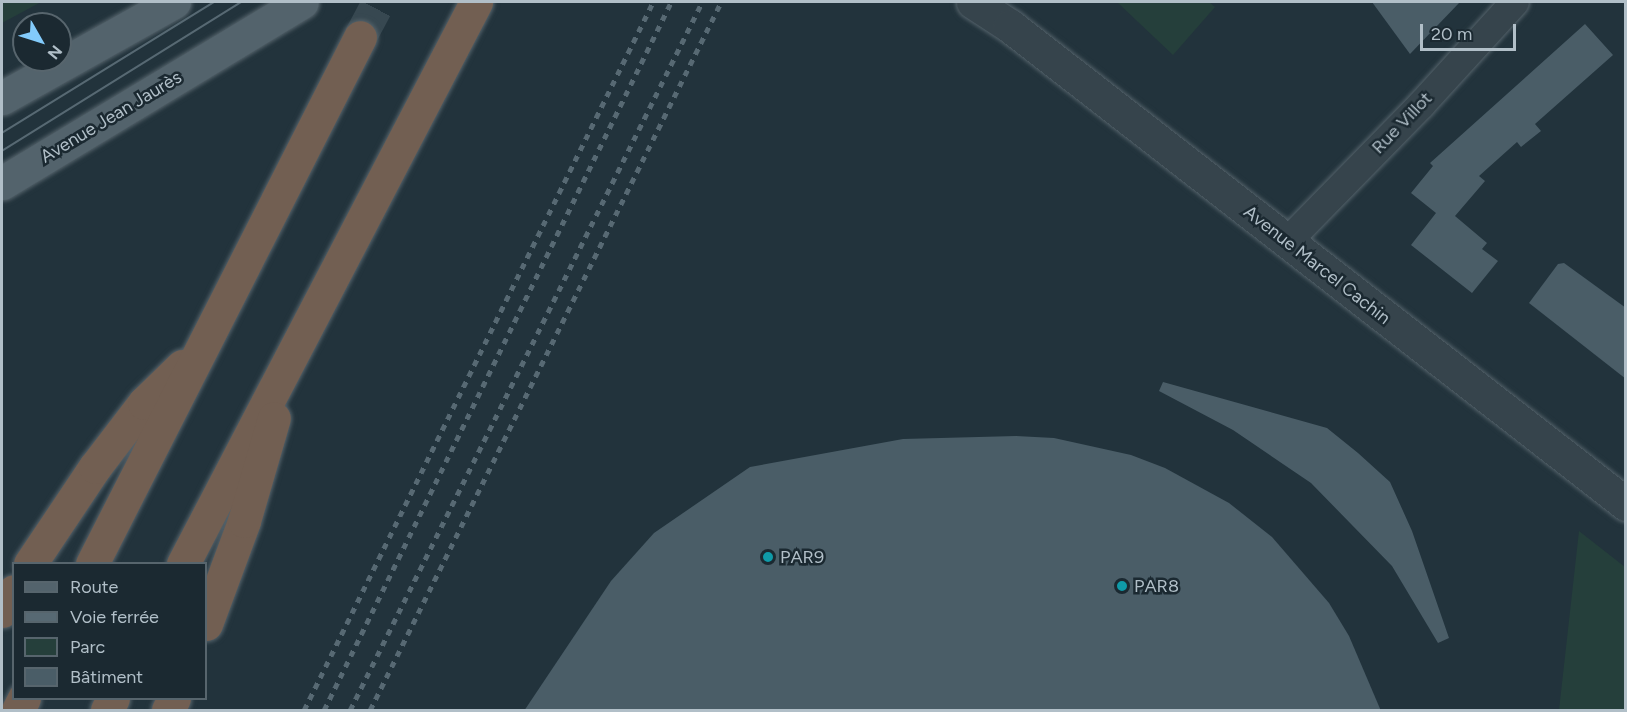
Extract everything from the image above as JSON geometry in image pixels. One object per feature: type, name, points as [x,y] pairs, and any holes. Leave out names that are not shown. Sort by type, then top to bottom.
[{"type":"highway","points":[[184,562],[476,2]]},
{"type":"highway","points":[[93,562],[360,37]]},
{"type":"highway","points":[[31,562],[95,467],[144,403],[203,346]]},
{"type":"highway","points":[[207,621],[244,521],[291,356]]},
{"type":"highway","points":[[2,612],[12,594]]},
{"type":"main road","points":[[2,98],[174,2]]},
{"type":"main road","name":"Avenue Jean Jaurès","points":[[2,183],[302,2]]},
{"type":"street","points":[[973,2],[1010,26]]},
{"type":"street","points":[[986,2],[1010,26]]},
{"type":"street","name":"Rue Villot","points":[[1287,242],[1421,105],[1515,2]]},
{"type":"street","name":"Avenue Marcel Cachin","points":[[1010,26],[1626,504]]},
{"type":"green space","points":[[2,2],[41,2],[22,12],[12,12],[12,18],[2,23]]},
{"type":"green space","points":[[1117,2],[1209,2],[1215,7],[1173,55]]},
{"type":"green space","points":[[1579,531],[1625,567],[1625,710],[1559,710]]},
{"type":"building","points":[[1372,2],[1460,2],[1410,54]]},
{"type":"building","points":[[1585,24],[1613,55],[1535,124],[1541,131],[1521,147],[1517,142],[1479,176],[1485,181],[1455,216],[1487,243],[1482,249],[1498,261],[1472,293],[1411,245],[1436,213],[1411,193],[1433,166],[1430,163]]},
{"type":"building","points":[[1564,263],[1626,308],[1626,379],[1529,303],[1558,264]]},
{"type":"building","points":[[1163,382],[1327,428],[1358,453],[1390,482],[1412,531],[1449,638],[1438,643],[1392,566],[1311,483],[1233,430],[1159,391]]},
{"type":"building","points":[[1016,436],[1054,438],[1131,455],[1165,468],[1229,503],[1272,537],[1329,603],[1349,636],[1381,711],[524,711],[611,581],[654,533],[750,467],[903,439]]},
{"type":"tunnel","points":[[360,37],[379,2]]},
{"type":"tram line","points":[[2,133],[214,2]]},
{"type":"tram line","points":[[2,151],[241,2]]},
{"type":"railway","points":[[304,710],[653,2]]},
{"type":"railway","points":[[324,710],[671,2]]},
{"type":"railway","points":[[350,710],[702,2]]},
{"type":"railway","points":[[370,710],[721,2]]},
{"type":"place","name":"PAR9","points":[[768,557]]},
{"type":"place","name":"PAR8","points":[[1122,586]]}]
